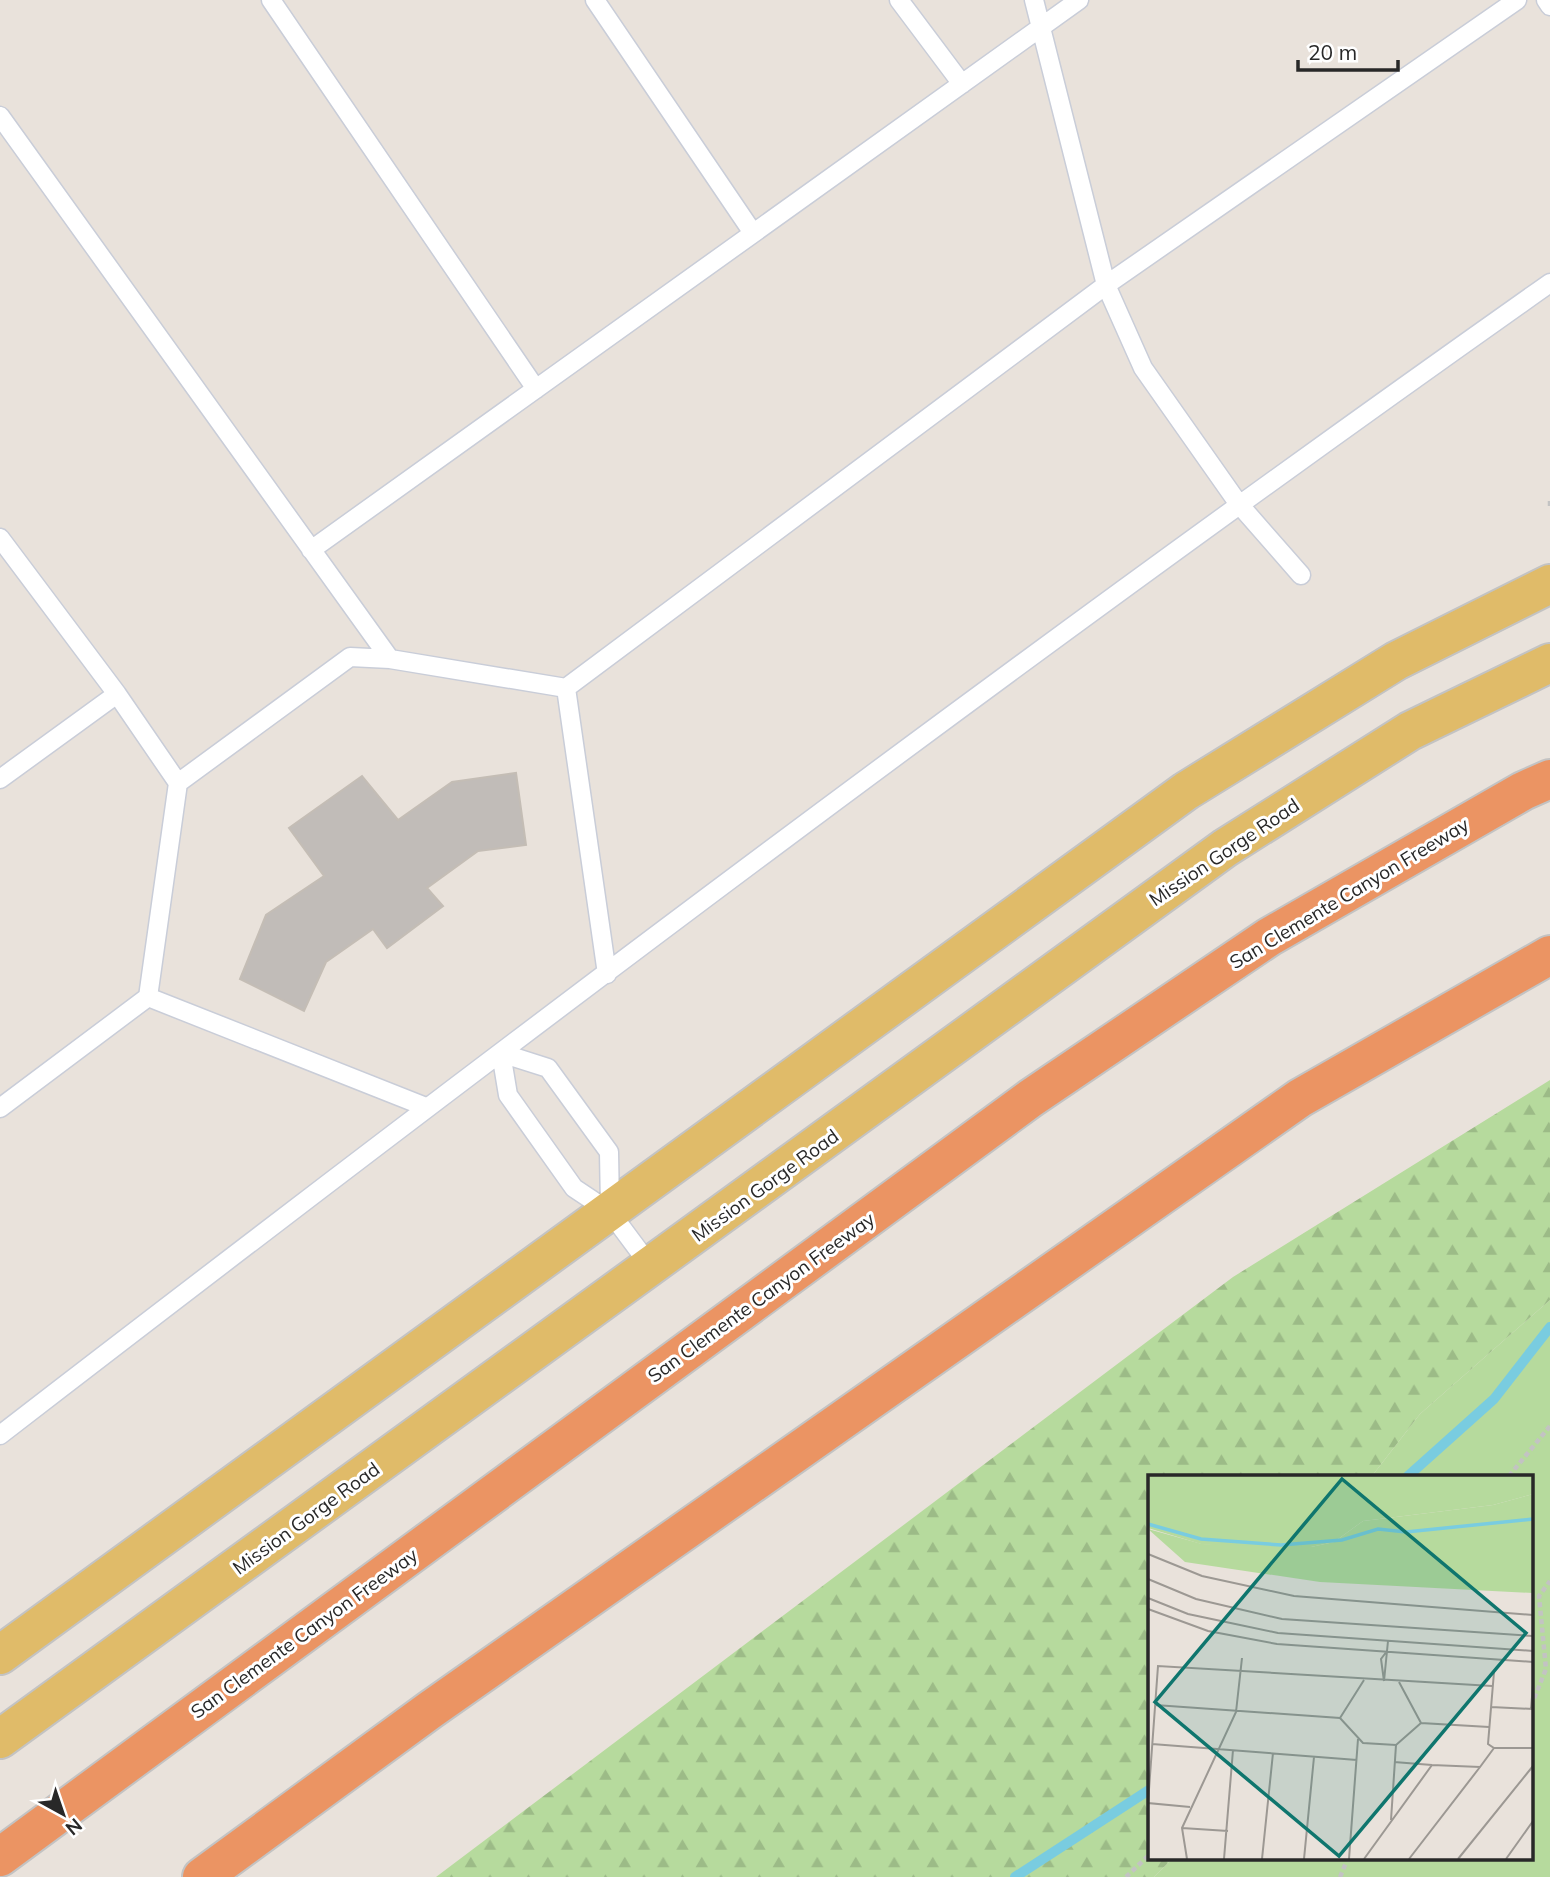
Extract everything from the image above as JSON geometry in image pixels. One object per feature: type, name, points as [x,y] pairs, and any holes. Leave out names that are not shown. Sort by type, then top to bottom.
[{"type":"highway","name":"San Clemente Canyon Freeway","points":[[0,1857],[1031,1098],[1269,937],[1523,791],[1550,779]]},
{"type":"highway","points":[[202,1877],[430,1710],[1300,1098],[1550,955]]},
{"type":"main road","points":[[0,1655],[1186,791],[1396,661],[1550,584]]},
{"type":"main road","name":"Mission Gorge Road","points":[[0,1739],[1225,848],[1410,731],[1550,663]]},
{"type":"lane","points":[[271,0],[536,388]]},
{"type":"lane","points":[[595,0],[753,233]]},
{"type":"lane","points":[[900,0],[962,84]]},
{"type":"lane","points":[[1034,0],[1106,285],[1143,368],[1238,503],[1301,575]]},
{"type":"lane","points":[[311,550],[1079,0]]},
{"type":"lane","points":[[178,783],[350,657],[390,659],[566,688],[1106,285],[1517,0]]},
{"type":"lane","points":[[1546,0],[1550,6]]},
{"type":"lane","points":[[0,116],[390,659]]},
{"type":"lane","points":[[0,1435],[426,1107],[1238,503],[1550,283]]},
{"type":"lane","points":[[0,538],[117,694],[178,783],[148,997],[0,1108]]},
{"type":"lane","points":[[566,688],[607,974]]},
{"type":"lane","points":[[0,779],[117,694]]},
{"type":"lane","points":[[148,997],[426,1107]]},
{"type":"lane","points":[[501,1053],[548,1068],[609,1152],[610,1212]]},
{"type":"lane","points":[[501,1053],[508,1095],[574,1188],[610,1212],[651,1267]]},
{"type":"path","points":[[1550,501],[1550,507]]},
{"type":"path","points":[[1510,1475],[1550,1426]]},
{"type":"path","points":[[1532,1704],[1546,1669],[1539,1596],[1550,1581]]},
{"type":"path","points":[[1126,1877],[1148,1856]]},
{"type":"path","points":[[1339,1877],[1347,1860]]},
{"type":"green space","points":[[1550,1080],[1550,1300],[1420,1414],[1373,1475],[1148,1475],[1148,1860],[1171,1860],[1154,1877],[436,1877],[1233,1277]]},
{"type":"green space","points":[[1550,1300],[1550,1877],[1154,1877],[1171,1860],[1532,1860],[1532,1475],[1373,1475],[1420,1414]]},
{"type":"building","points":[[516,773],[526,845],[478,851],[427,888],[443,906],[387,948],[373,929],[326,962],[304,1011],[240,979],[266,915],[324,876],[289,828],[362,776],[398,820],[452,782]]},
{"type":"waterway","points":[[1409,1475],[1494,1399],[1550,1327]]},
{"type":"waterway","points":[[1015,1877],[1148,1791]]}]
